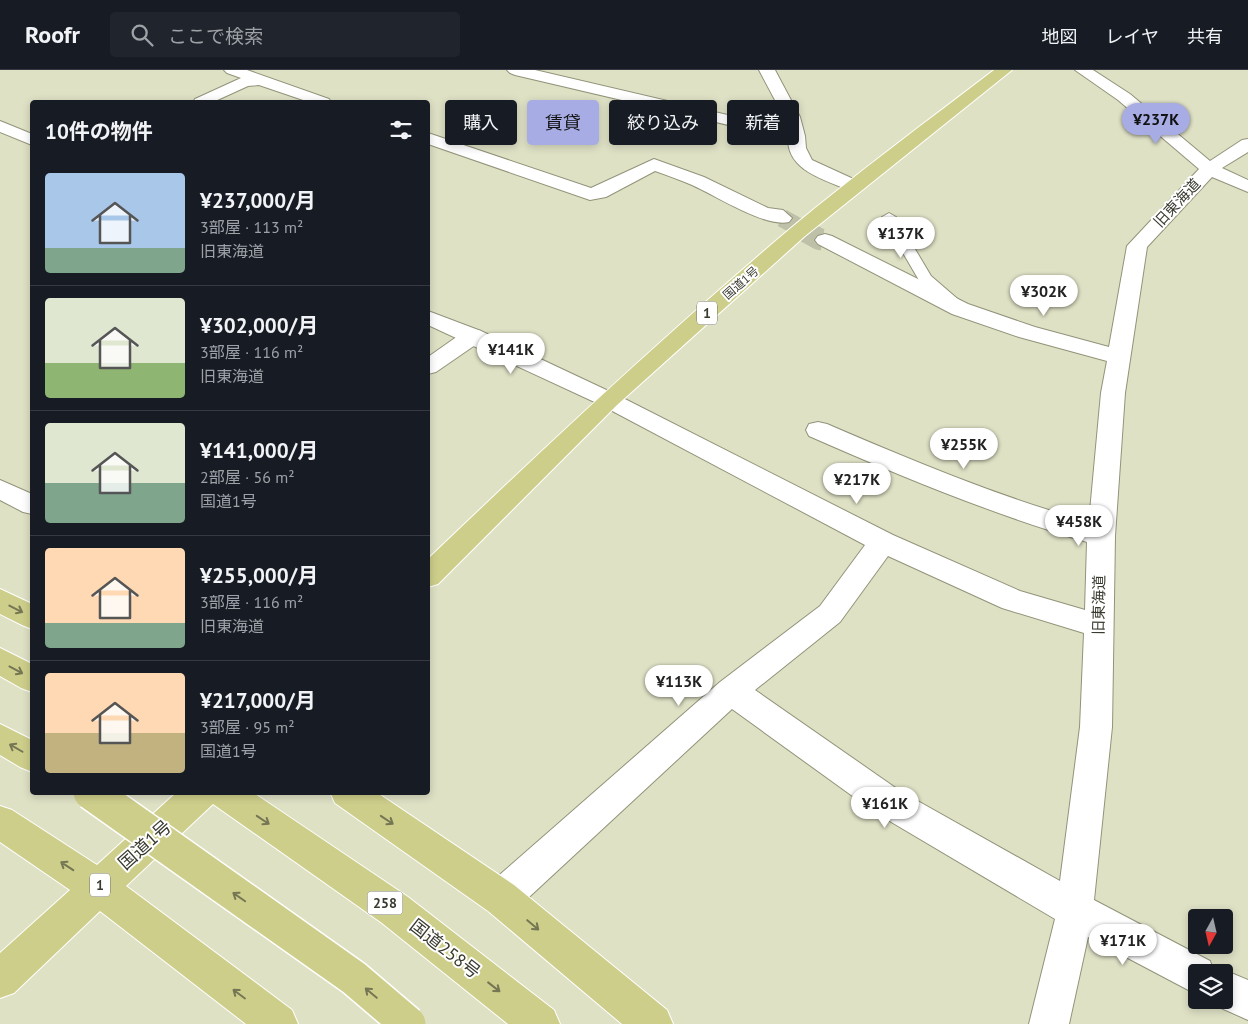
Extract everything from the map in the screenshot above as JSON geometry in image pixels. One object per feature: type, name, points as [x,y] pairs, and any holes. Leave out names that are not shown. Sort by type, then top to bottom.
[{"type":"highway","name":"国道1号","points":[[430,574],[609,400],[854,186],[1004,70]]},
{"type":"highway","points":[[0,600],[30,616]]},
{"type":"highway","points":[[0,661],[30,678]]},
{"type":"highway","points":[[0,738],[30,756]]},
{"type":"highway","points":[[95,795],[354,978],[408,1024]]},
{"type":"highway","name":"国道1号","points":[[0,979],[199,795]]},
{"type":"highway","name":"国道258号","points":[[227,795],[395,910],[540,1024]]},
{"type":"highway","points":[[351,795],[501,898],[653,1024]]},
{"type":"highway","points":[[0,822],[98,887],[278,1024]]},
{"type":"street","points":[[232,70],[317,100]]},
{"type":"street","points":[[205,100],[273,70]]},
{"type":"street","points":[[514,70],[727,120]]},
{"type":"street","points":[[767,70],[783,100]]},
{"type":"street","points":[[1083,70],[1124,97],[1209,169],[1248,187]]},
{"type":"street","points":[[1,127],[30,139]]},
{"type":"street","points":[[430,139],[590,194],[599,192],[654,164],[698,181],[765,214],[776,214],[782,218]]},
{"type":"street","name":"旧東海道","points":[[1049,1024],[1075,910],[1096,727],[1101,536],[1118,358],[1137,246],[1209,169],[1248,144]]},
{"type":"street","points":[[797,145],[805,162],[854,186]]},
{"type":"street","points":[[826,240],[960,309],[1026,332],[1118,358]]},
{"type":"street","points":[[430,318],[609,400],[883,542],[1012,600],[1099,626]]},
{"type":"street","points":[[430,366],[473,336]]},
{"type":"street","points":[[818,430],[960,490],[1101,536]]},
{"type":"street","points":[[0,489],[30,504]]},
{"type":"street","points":[[501,898],[731,692],[830,614],[883,542]]},
{"type":"street","points":[[731,692],[888,802],[1075,910],[1188,971]]},
{"type":"street","points":[[1233,993],[1248,1000]]},
{"type":"lane","points":[[889,217],[925,279],[960,309]]},
{"type":"tunnel","points":[[782,218],[806,231]]},
{"type":"tunnel","points":[[803,230],[819,239],[825,240]]}]
